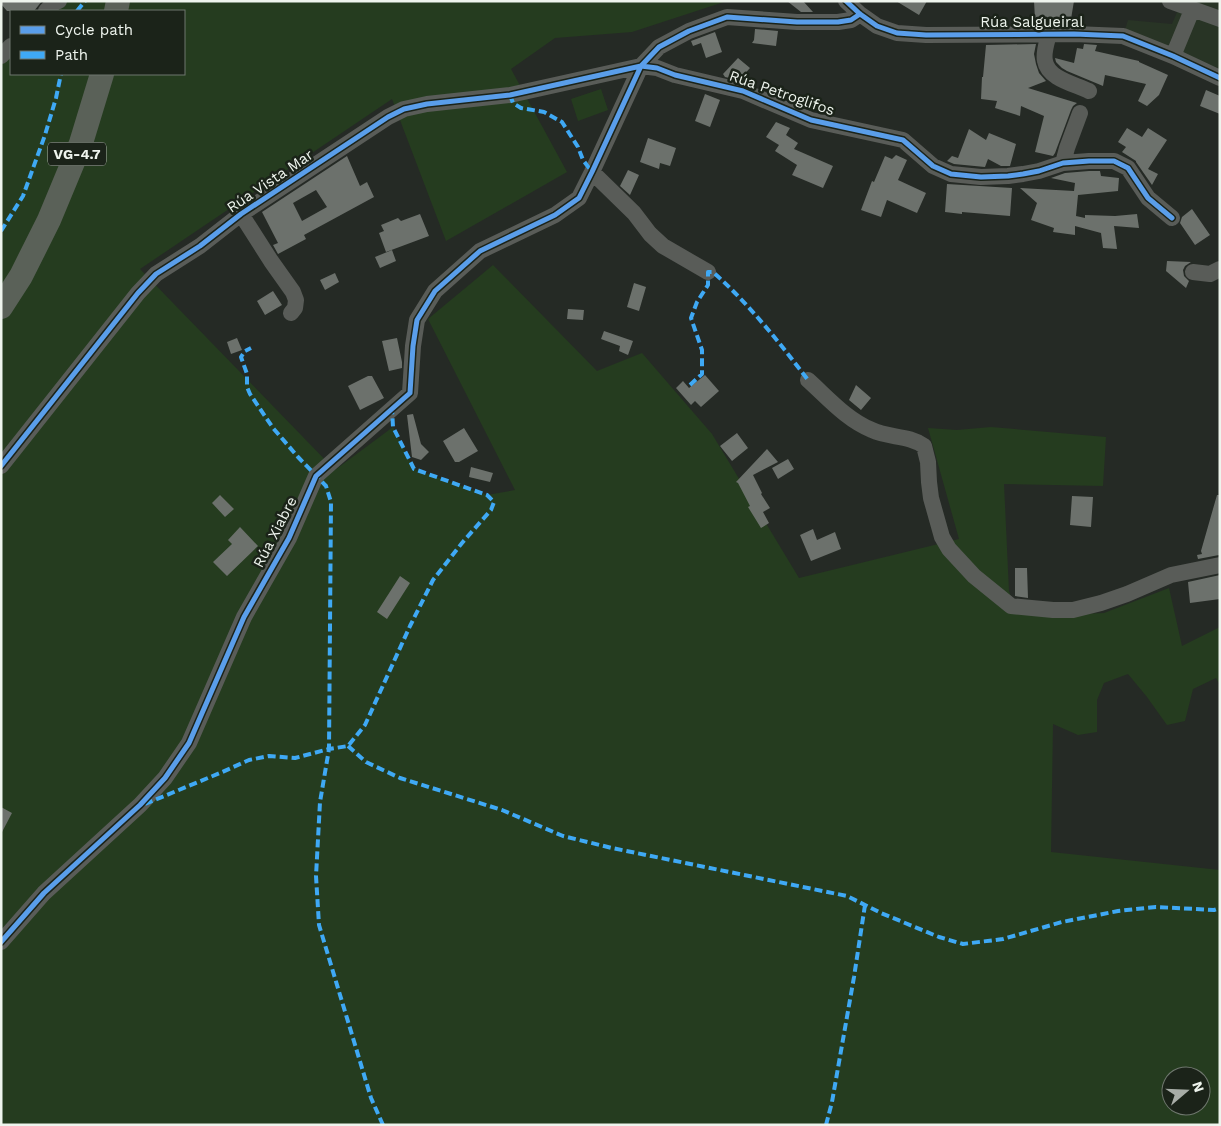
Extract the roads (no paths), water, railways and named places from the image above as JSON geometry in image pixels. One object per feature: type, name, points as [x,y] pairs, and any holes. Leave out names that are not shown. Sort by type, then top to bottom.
[{"type":"highway","name":"VG-4.7","points":[[1,307],[20,276],[49,220],[81,143],[102,75]]},
{"type":"street","points":[[47,10],[59,1]]},
{"type":"street","name":"Rúa Salgueiral","points":[[846,1],[876,26],[897,33],[926,35],[1049,34],[1123,36],[1173,56],[1220,78]]},
{"type":"street","points":[[1170,1],[1220,20]]},
{"type":"street","points":[[1173,56],[1192,10]]},
{"type":"street","points":[[641,66],[659,47],[689,31],[727,17],[797,22],[838,22],[851,20],[860,14]]},
{"type":"street","name":"Rúa Salgueiral","points":[[1049,34],[1044,60],[1046,66],[1054,76],[1089,91]]},
{"type":"street","points":[[1,56],[10,47]]},
{"type":"street","name":"Rúa Petroglifos","points":[[641,66],[658,68],[676,75],[743,91],[811,120],[903,140],[933,166],[951,174],[981,177],[1023,174],[1063,163],[1114,161],[1128,168],[1148,198],[1172,218]]},
{"type":"street","name":"Rúa Xiabre","points":[[1,942],[44,893],[140,805],[166,778],[189,743],[244,617],[289,538],[316,476],[410,393],[417,320],[435,291],[480,251],[555,215],[579,198],[641,66]]},
{"type":"street","name":"Rúa Vista Mar","points":[[1,466],[138,293],[156,274],[200,246],[241,214],[388,117],[404,109],[442,101],[510,95],[641,66]]},
{"type":"street","points":[[1063,163],[1080,113]]},
{"type":"street","points":[[592,172],[634,213],[650,234],[663,246],[708,272]]},
{"type":"street","name":"Rúa Vista Mar","points":[[241,214],[293,292],[296,300],[295,308],[291,313]]},
{"type":"street","points":[[1193,272],[1210,274],[1220,269]]},
{"type":"street","points":[[808,380],[854,421],[873,431],[917,441],[924,446],[928,462],[931,498],[942,537],[949,549],[974,576],[1011,606],[1073,610],[1127,594],[1171,575],[1220,565]]}]
